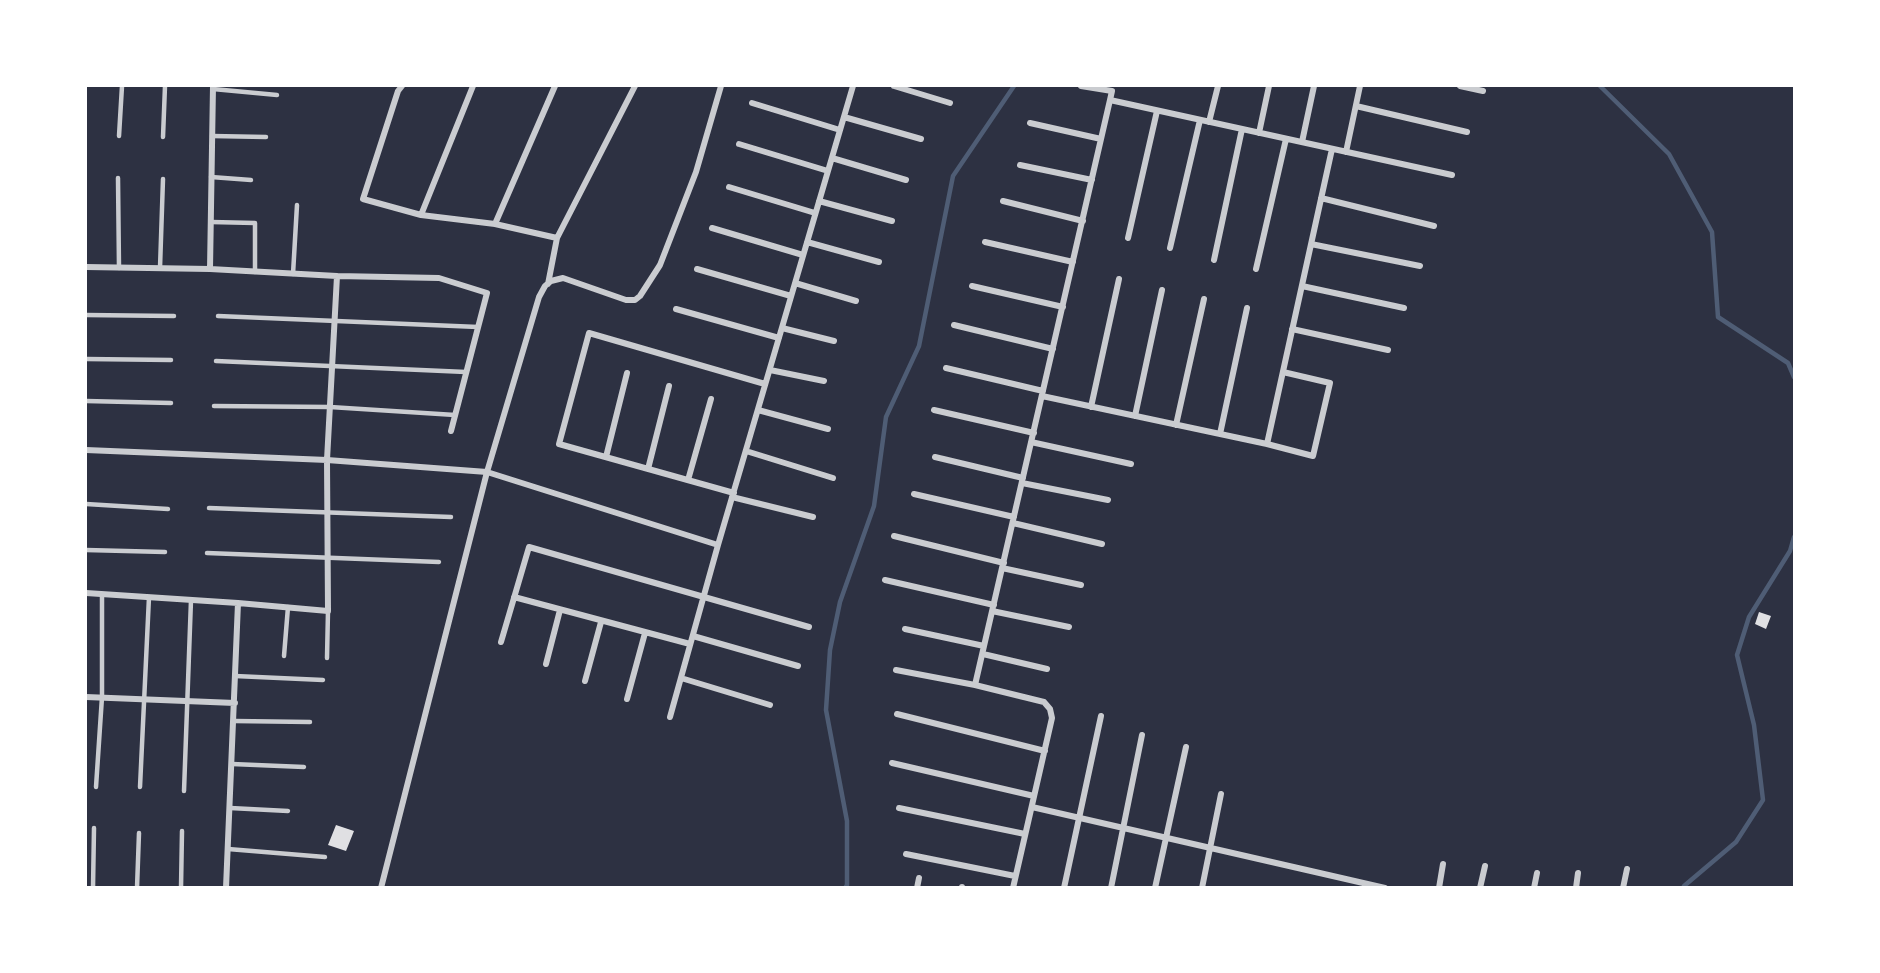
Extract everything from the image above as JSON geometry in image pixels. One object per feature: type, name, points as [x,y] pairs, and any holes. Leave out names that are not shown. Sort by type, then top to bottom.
[{"type":"street","points":[[402,86],[398,91],[363,199],[421,215],[495,224],[557,238]]},
{"type":"street","points":[[421,215],[473,86]]},
{"type":"street","points":[[495,224],[555,86]]},
{"type":"street","points":[[548,284],[557,238],[635,86]]},
{"type":"street","points":[[381,888],[487,472],[539,297],[548,284],[563,278],[626,300],[635,300],[640,296],[660,265],[692,182],[721,86]]},
{"type":"street","points":[[670,717],[718,544],[844,117],[851,86]]},
{"type":"street","points":[[894,86],[950,103]]},
{"type":"street","points":[[975,685],[1112,91],[1081,86]]},
{"type":"street","points":[[1209,122],[1218,86]]},
{"type":"street","points":[[1260,133],[1269,86]]},
{"type":"street","points":[[1302,142],[1314,86]]},
{"type":"street","points":[[1346,152],[1360,86]]},
{"type":"street","points":[[1460,86],[1483,91]]},
{"type":"street","points":[[210,269],[213,87]]},
{"type":"street","points":[[1110,100],[1452,175]]},
{"type":"street","points":[[752,103],[840,130]]},
{"type":"street","points":[[1356,106],[1467,132]]},
{"type":"street","points":[[1128,238],[1157,111]]},
{"type":"street","points":[[844,117],[921,139]]},
{"type":"street","points":[[1170,248],[1200,120]]},
{"type":"street","points":[[1030,123],[1101,139]]},
{"type":"street","points":[[1214,260],[1242,129]]},
{"type":"street","points":[[1256,269],[1286,139]]},
{"type":"street","points":[[739,144],[828,171]]},
{"type":"street","points":[[1267,444],[1332,149]]},
{"type":"street","points":[[832,158],[906,180]]},
{"type":"street","points":[[1020,165],[1092,180]]},
{"type":"street","points":[[729,187],[815,213]]},
{"type":"street","points":[[1321,198],[1434,226]]},
{"type":"street","points":[[819,201],[892,221]]},
{"type":"street","points":[[1003,201],[1083,221]]},
{"type":"street","points":[[712,228],[803,255]]},
{"type":"street","points":[[807,242],[879,262]]},
{"type":"street","points":[[985,242],[1073,262]]},
{"type":"street","points":[[1311,244],[1420,266]]},
{"type":"street","points":[[86,267],[210,269],[337,276],[439,278],[487,293],[451,431]]},
{"type":"street","points":[[697,269],[791,296]]},
{"type":"street","points":[[86,593],[328,610],[327,460],[337,276]]},
{"type":"street","points":[[1091,406],[1119,279]]},
{"type":"street","points":[[795,283],[856,301]]},
{"type":"street","points":[[972,286],[1063,307]]},
{"type":"street","points":[[1302,286],[1404,308]]},
{"type":"street","points":[[1135,416],[1162,290]]},
{"type":"street","points":[[1176,425],[1204,299]]},
{"type":"street","points":[[1220,434],[1247,308]]},
{"type":"street","points":[[676,309],[779,338]]},
{"type":"street","points":[[954,326],[1053,349]]},
{"type":"street","points":[[782,328],[834,341]]},
{"type":"street","points":[[1292,329],[1388,350]]},
{"type":"street","points":[[765,384],[589,333],[559,444],[813,517]]},
{"type":"street","points":[[946,368],[1091,406],[1313,456],[1330,383],[1282,372]]},
{"type":"street","points":[[770,370],[824,381]]},
{"type":"street","points":[[606,457],[627,373]]},
{"type":"street","points":[[648,469],[669,386]]},
{"type":"street","points":[[688,480],[711,399]]},
{"type":"street","points":[[758,410],[828,429]]},
{"type":"street","points":[[934,410],[1034,433]]},
{"type":"street","points":[[1031,442],[1131,464]]},
{"type":"street","points":[[86,450],[327,460],[487,472],[718,544]]},
{"type":"street","points":[[746,451],[833,478]]},
{"type":"street","points":[[935,457],[1108,500]]},
{"type":"street","points":[[914,494],[1102,544]]},
{"type":"street","points":[[894,536],[1081,585]]},
{"type":"street","points":[[501,642],[529,547],[809,627]]},
{"type":"street","points":[[885,580],[1069,627]]},
{"type":"street","points":[[514,597],[690,644]]},
{"type":"street","points":[[226,888],[238,603]]},
{"type":"street","points":[[546,663],[560,610]]},
{"type":"street","points":[[585,681],[601,622]]},
{"type":"street","points":[[905,629],[984,646]]},
{"type":"street","points":[[627,699],[645,633]]},
{"type":"street","points":[[693,636],[798,666]]},
{"type":"street","points":[[982,654],[1047,669]]},
{"type":"street","points":[[896,670],[975,685],[1044,702],[1050,709],[1052,718],[1013,888]]},
{"type":"street","points":[[681,678],[770,705]]},
{"type":"street","points":[[86,697],[235,703]]},
{"type":"street","points":[[897,714],[1045,751]]},
{"type":"street","points":[[1064,888],[1101,716]]},
{"type":"street","points":[[1111,888],[1142,735]]},
{"type":"street","points":[[1155,888],[1186,747]]},
{"type":"street","points":[[892,763],[1034,796]]},
{"type":"street","points":[[1202,888],[1221,794]]},
{"type":"street","points":[[1032,807],[1385,888]]},
{"type":"street","points":[[899,808],[1025,834]]},
{"type":"street","points":[[906,854],[1016,876]]},
{"type":"street","points":[[1439,888],[1443,864]]},
{"type":"street","points":[[1480,888],[1485,866]]},
{"type":"street","points":[[1623,888],[1627,869]]},
{"type":"street","points":[[1534,888],[1537,873]]},
{"type":"street","points":[[1576,888],[1578,873]]},
{"type":"street","points":[[917,888],[919,878]]},
{"type":"lane","points":[[119,136],[122,86]]},
{"type":"lane","points":[[163,137],[165,86]]},
{"type":"lane","points":[[213,87],[277,95]]},
{"type":"lane","points":[[212,136],[266,138]]},
{"type":"lane","points":[[118,177],[118,268]]},
{"type":"lane","points":[[212,177],[250,180]]},
{"type":"lane","points":[[160,268],[163,179]]},
{"type":"lane","points":[[294,274],[297,204]]},
{"type":"lane","points":[[211,222],[255,223],[255,272]]},
{"type":"lane","points":[[86,315],[174,316]]},
{"type":"lane","points":[[219,316],[478,327]]},
{"type":"lane","points":[[86,358],[171,360]]},
{"type":"lane","points":[[216,361],[466,372]]},
{"type":"lane","points":[[86,401],[171,403]]},
{"type":"lane","points":[[214,406],[330,407],[455,415]]},
{"type":"lane","points":[[86,504],[168,509]]},
{"type":"lane","points":[[209,508],[451,518]]},
{"type":"lane","points":[[86,550],[165,552]]},
{"type":"lane","points":[[207,553],[440,562]]},
{"type":"lane","points":[[96,787],[102,697],[102,594]]},
{"type":"lane","points":[[140,787],[149,597]]},
{"type":"lane","points":[[184,791],[191,600]]},
{"type":"lane","points":[[284,656],[288,607]]},
{"type":"lane","points":[[327,658],[328,610]]},
{"type":"lane","points":[[235,676],[323,680]]},
{"type":"lane","points":[[234,721],[310,722]]},
{"type":"lane","points":[[232,764],[304,767]]},
{"type":"lane","points":[[230,808],[288,812]]},
{"type":"lane","points":[[93,888],[94,828]]},
{"type":"lane","points":[[181,888],[182,831]]},
{"type":"lane","points":[[138,888],[139,833]]},
{"type":"lane","points":[[228,849],[325,856]]},
{"type":"building","points":[[1759,612],[1771,616],[1766,629],[1755,624]]},
{"type":"building","points":[[336,825],[354,831],[346,851],[328,845]]},
{"type":"waterway","points":[[845,888],[847,885],[847,821],[826,710],[830,650],[840,602],[874,506],[886,417],[919,346],[953,176],[1014,86]]},
{"type":"waterway","points":[[1600,86],[1669,154],[1712,232],[1718,317],[1788,363],[1794,377]]},
{"type":"waterway","points":[[1684,886],[1736,842],[1763,800],[1754,725],[1737,655],[1749,617],[1790,551],[1794,537]]}]
